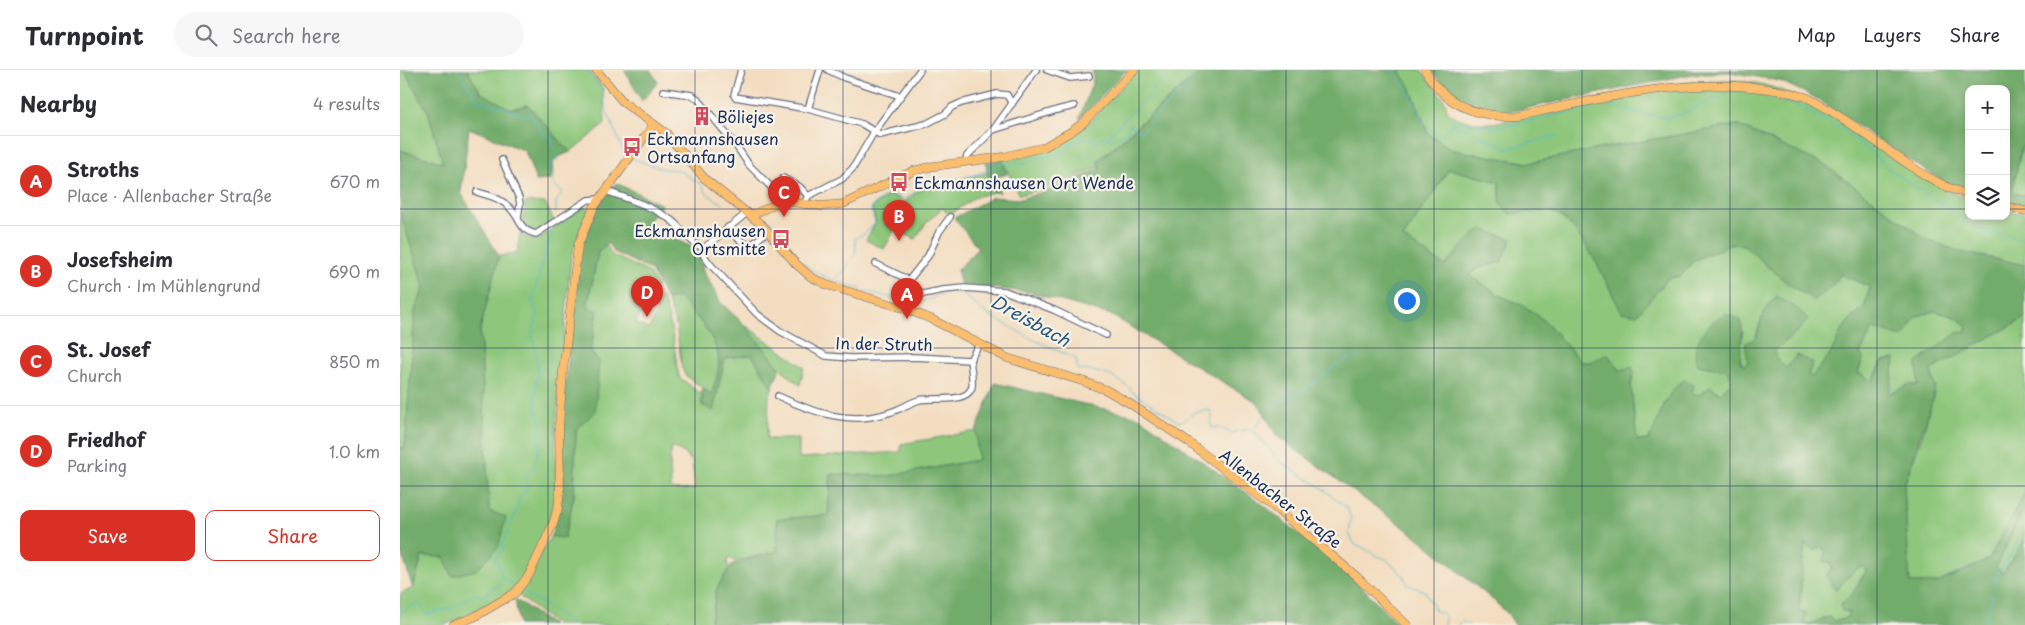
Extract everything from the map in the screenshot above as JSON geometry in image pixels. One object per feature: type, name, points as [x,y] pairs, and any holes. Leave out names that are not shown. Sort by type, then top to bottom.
[{"type":"main road","name":"Allenbacher Straße","points":[[596,70],[624,103],[654,124],[683,151],[704,178],[750,213],[796,264],[811,277],[827,285],[905,302],[978,344],[1016,362],[1082,381],[1106,390],[1129,403],[1188,442],[1282,514],[1356,576],[1408,625]]},
{"type":"main road","points":[[750,213],[780,202],[806,200],[821,206],[843,204],[913,171],[1032,151],[1060,139],[1083,123],[1134,70]]},
{"type":"main road","points":[[1425,70],[1438,88],[1468,110],[1501,117],[1519,116],[1623,90],[1690,78]]},
{"type":"main road","points":[[1729,77],[1768,83],[1807,97],[1926,176],[1965,194]]},
{"type":"main road","points":[[453,625],[474,617],[515,593],[523,584],[541,552],[558,508],[560,491],[559,426],[563,371],[578,245],[585,224],[599,199],[654,124]]},
{"type":"main road","points":[[2010,207],[2025,211]]},
{"type":"street","points":[[741,70],[735,97],[808,109],[862,124],[880,135],[926,124],[945,114],[952,107],[987,96],[1007,95],[1012,104]]},
{"type":"street","points":[[808,109],[820,70]]},
{"type":"street","points":[[828,70],[845,78],[900,96]]},
{"type":"street","points":[[783,178],[800,187],[806,200],[842,179],[853,168],[874,132],[920,70]]},
{"type":"street","points":[[965,162],[967,156],[993,130],[1036,70]]},
{"type":"street","points":[[1047,70],[1070,78],[1088,76]]},
{"type":"street","points":[[663,91],[692,95],[698,99],[737,147],[749,165],[772,188],[780,202]]},
{"type":"street","points":[[993,130],[1074,106]]},
{"type":"street","points":[[502,160],[519,198],[518,217]]},
{"type":"street","points":[[606,191],[639,202],[659,212],[674,222],[694,245],[704,248],[728,227],[750,213]]},
{"type":"street","points":[[477,192],[501,200],[513,210],[522,228],[536,234],[588,200],[599,199]]},
{"type":"street","points":[[950,217],[939,232],[924,261],[909,280],[905,302],[943,290],[965,288],[1005,291],[1054,310],[1106,335]]},
{"type":"street","points":[[728,227],[742,242],[748,245],[751,245],[768,231]]},
{"type":"street","name":"In der Struth","points":[[704,248],[704,256],[710,264],[757,314],[780,331],[826,356],[970,360]]},
{"type":"street","points":[[876,264],[909,280]]},
{"type":"street","points":[[778,396],[802,408],[834,417],[875,417],[920,400],[956,398],[969,392],[972,386],[970,360],[978,344]]},
{"type":"green space","points":[[400,70],[404,70],[428,112],[443,163],[400,150]]},
{"type":"green space","points":[[404,70],[467,70],[481,93],[511,109],[528,105],[570,152],[554,159],[551,180],[536,181],[525,151],[469,128],[461,193],[499,256],[480,329],[489,511],[506,517],[498,548],[476,570],[452,576],[444,557],[422,556],[413,589],[402,554],[400,555],[400,448],[405,448],[415,311],[424,287],[400,212],[400,150],[443,163],[428,112]]},
{"type":"green space","points":[[467,70],[589,70],[603,88],[605,124],[570,152],[528,105],[511,109],[481,93]]},
{"type":"green space","points":[[624,70],[650,70],[658,82],[642,101]]},
{"type":"green space","points":[[1093,70],[1127,70],[1079,119],[1093,81]]},
{"type":"green space","points":[[1138,70],[1202,70],[1098,160],[1099,167],[1050,187],[1019,195],[1002,160],[1027,156],[1060,142],[1082,129]]},
{"type":"green space","points":[[1202,70],[1400,70],[1410,87],[1428,134],[1453,150],[1529,163],[1608,147],[1737,125],[1825,165],[1927,240],[1961,252],[2025,265],[2025,318],[1931,370],[1935,386],[1933,399],[1904,485],[1910,583],[1937,583],[1988,560],[2025,493],[2025,506],[1996,567],[2003,573],[2025,540],[2025,625],[1515,625],[1508,614],[1493,600],[1416,536],[1278,437],[1258,403],[1111,315],[1029,292],[961,285],[957,270],[978,248],[954,218],[993,197],[1020,199],[1050,190],[1100,169],[1098,161]],"holes":[[[1449,169],[1499,182],[1501,205],[1510,214],[1550,211],[1563,218],[1583,241],[1621,312],[1637,315],[1668,278],[1681,276],[1693,261],[1731,244],[1744,245],[1788,284],[1814,300],[1829,289],[1840,274],[1870,287],[1864,308],[1853,316],[1842,330],[1831,353],[1812,377],[1808,374],[1813,363],[1797,355],[1786,368],[1777,359],[1775,350],[1800,329],[1808,319],[1798,309],[1776,296],[1763,314],[1757,337],[1745,344],[1748,361],[1744,366],[1740,362],[1741,320],[1725,314],[1706,328],[1701,335],[1696,350],[1696,357],[1698,365],[1727,370],[1731,382],[1720,394],[1711,386],[1701,394],[1692,395],[1694,385],[1684,380],[1668,397],[1648,440],[1637,441],[1631,386],[1634,373],[1632,367],[1620,370],[1607,354],[1590,362],[1581,362],[1545,321],[1524,306],[1499,295],[1469,275],[1478,268],[1501,262],[1512,239],[1481,229],[1463,245],[1445,266],[1403,238]],[[1934,311],[1956,317],[1967,326],[1965,332],[1957,333],[1917,363],[1918,385],[1909,385],[1889,394],[1895,359],[1883,361],[1873,381],[1858,373],[1863,358],[1860,354],[1873,328],[1901,337],[1906,333],[1915,317]],[[1805,544],[1814,551],[1823,547],[1825,551],[1824,562],[1830,562],[1832,567],[1826,575],[1832,586],[1836,589],[1856,570],[1864,566],[1866,572],[1852,594],[1840,604],[1842,611],[1849,612],[1848,616],[1842,620],[1834,621],[1829,617],[1810,624],[1804,623],[1806,613],[1799,612]]]},
{"type":"green space","points":[[1400,70],[1421,70],[1444,99],[1448,113],[1463,120],[1491,123],[1507,121],[1636,90],[1698,81],[1719,80],[1754,83],[1787,93],[1818,108],[1907,167],[1937,185],[1965,197],[1965,220],[2010,220],[2010,211],[2025,214],[2025,265],[1961,252],[1927,240],[1825,165],[1737,125],[1608,147],[1529,163],[1453,150],[1428,134],[1410,87]]},
{"type":"green space","points":[[1430,70],[2025,70],[2025,146],[2021,147],[2012,192],[2025,196],[2025,207],[2010,203],[2010,85],[1965,85],[1965,190],[1946,183],[1814,97],[1780,81],[1730,72],[1692,74],[1513,111],[1491,112],[1457,99]]},
{"type":"green space","points":[[2025,146],[2025,196],[2012,193],[2022,147]]},
{"type":"green space","points":[[1002,160],[1007,174],[993,178],[1000,193],[994,192],[987,173],[986,162]]},
{"type":"green space","points":[[1449,169],[1499,182],[1501,205],[1510,214],[1544,211],[1562,218],[1572,227],[1589,250],[1614,298],[1662,287],[1668,278],[1681,276],[1693,261],[1731,244],[1744,245],[1755,253],[1768,268],[1836,282],[1840,274],[1870,287],[1864,308],[1853,316],[1842,330],[1831,353],[1812,377],[1807,374],[1813,363],[1797,355],[1786,369],[1777,359],[1774,350],[1800,329],[1798,309],[1775,297],[1763,314],[1748,361],[1744,366],[1740,358],[1743,331],[1698,365],[1727,370],[1732,382],[1720,395],[1691,395],[1661,411],[1657,427],[1648,440],[1636,441],[1631,386],[1634,373],[1620,370],[1607,354],[1590,362],[1581,362],[1545,321],[1524,306],[1499,295],[1468,274],[1478,268],[1501,262],[1512,239],[1463,245],[1445,266],[1403,238]]},
{"type":"green space","points":[[987,173],[994,192],[975,197],[950,215],[942,208],[926,223],[915,239],[895,229],[884,249],[866,240],[876,222],[872,207],[890,195],[905,202],[918,191],[937,183],[947,183]]},
{"type":"green space","points":[[616,183],[662,205],[647,222],[662,233],[694,248],[700,256],[703,271],[721,303],[745,325],[780,368],[772,388],[752,355],[725,358],[713,411],[702,405],[702,389],[712,394],[719,367],[715,344],[705,327],[679,297],[667,300],[651,270],[614,252],[608,243],[598,252],[587,307],[598,311],[590,351],[599,361],[595,412],[576,429],[574,496],[564,539],[551,536],[559,508],[561,426],[580,246],[598,206]]},
{"type":"green space","points":[[526,202],[545,203],[554,221],[536,232],[529,231],[522,223]]},
{"type":"green space","points":[[583,207],[589,209],[571,257],[556,427],[555,497],[549,523],[523,578],[510,592],[472,614],[444,625],[400,625],[400,594],[413,588],[422,556],[444,557],[506,518],[489,511],[480,329],[499,256],[517,253],[520,233],[532,240],[540,238]]},
{"type":"green space","points":[[400,212],[424,287],[415,311],[405,448],[400,448]]},
{"type":"green space","points":[[606,245],[612,255],[648,272],[657,285],[648,304],[645,303],[636,323],[649,329],[658,311],[654,307],[661,296],[671,326],[679,377],[702,395],[702,405],[713,410],[725,358],[752,354],[772,388],[769,396],[767,439],[799,439],[799,458],[901,452],[901,444],[976,431],[978,460],[888,476],[831,474],[828,516],[777,519],[777,552],[735,561],[729,558],[727,562],[729,568],[717,588],[710,624],[677,625],[669,620],[671,625],[556,625],[518,595],[551,536],[564,538],[574,496],[576,429],[598,311],[587,308],[598,252]],"holes":[[[672,447],[681,451],[692,461],[695,489],[673,490],[671,487],[670,459]]]},
{"type":"green space","points":[[679,297],[699,319],[715,345],[719,368],[712,395],[685,375],[682,368],[676,325],[667,300]]},
{"type":"green space","points":[[1934,311],[1956,317],[1967,326],[1965,332],[1918,385],[1909,385],[1889,395],[1895,359],[1882,361],[1873,381],[1858,373],[1863,358],[1860,354],[1873,328],[1906,333],[1915,317]]},
{"type":"green space","points":[[2025,318],[2025,493],[1988,560],[1937,583],[1909,583],[1904,485],[1924,431],[1935,386],[1931,370]]},
{"type":"green space","points":[[745,325],[804,367],[800,385],[780,368]]},
{"type":"green space","points":[[995,383],[1139,417],[1261,503],[1354,579],[1399,625],[705,625],[710,624],[717,588],[732,564],[777,551],[777,519],[828,515],[831,474],[888,476],[978,460],[976,431]]},
{"type":"green space","points":[[2025,506],[2025,540],[2003,574],[1996,567]]},
{"type":"green space","points":[[1805,544],[1822,547],[1825,551],[1824,562],[1830,562],[1832,567],[1856,568],[1864,566],[1866,572],[1860,579],[1856,591],[1849,599],[1848,616],[1842,620],[1834,621],[1829,617],[1809,624],[1804,622],[1799,612],[1802,586],[1800,575]]},
{"type":"green space","points":[[515,599],[552,625],[519,625]]},
{"type":"waterway","points":[[457,70],[477,100],[500,107],[503,106],[508,110],[519,113],[529,114],[540,127],[541,133],[552,139],[557,160],[551,164],[549,169],[554,173],[554,186],[563,192],[556,202],[556,212]]},
{"type":"waterway","name":"Dreisbach","points":[[586,70],[601,89],[607,112],[627,156]]},
{"type":"waterway","points":[[834,279],[842,273],[856,253],[855,238],[866,233],[875,223],[871,210],[873,205],[889,194],[906,199],[917,190],[936,182],[947,182],[986,171],[1000,164],[1027,164],[1034,159],[1061,153],[1067,146],[1086,138],[1092,139],[1095,143],[1101,137],[1115,139],[1127,133],[1129,124],[1141,132],[1192,79],[1191,70]]},
{"type":"waterway","points":[[1392,70],[1408,91],[1423,123],[1439,137],[1448,129],[1450,124],[1455,122],[1500,127],[1604,105],[1667,118],[1682,114],[1724,94],[1726,91],[1742,90]]},
{"type":"waterway","points":[[1106,138],[1167,76]]},
{"type":"waterway","points":[[1756,92],[1802,108],[1842,130],[1871,152],[1890,170],[1982,231],[2025,239]]},
{"type":"waterway","points":[[1452,124],[1508,148],[1557,136]]},
{"type":"waterway","name":"Dreisbach","points":[[633,159],[663,169],[678,170],[701,184],[707,194],[723,204]]},
{"type":"waterway","name":"Dreisbach","points":[[766,218],[776,228],[798,258],[812,270],[851,286],[904,302]]},
{"type":"waterway","points":[[509,527],[522,494],[527,489],[525,477],[533,470],[538,453],[541,420],[536,410],[535,400],[538,373],[532,335],[538,313],[532,302],[546,248],[552,235],[552,229]]},
{"type":"waterway","name":"Dreisbach","points":[[907,303],[925,301],[946,292]]},
{"type":"waterway","name":"Dreisbach","points":[[955,292],[964,295],[987,314],[1032,339],[1076,359],[1078,370],[1101,373],[1122,382],[1133,392],[1179,422],[1189,418],[1194,412],[1210,410],[1212,415],[1210,424],[1212,428],[1218,427],[1231,433],[1248,429],[1256,434],[1282,463],[1322,488],[1347,508],[1351,519],[1349,534],[1355,545],[1386,559],[1403,575],[1408,585],[1425,591],[1435,611],[1442,613],[1445,617],[1444,625]]},
{"type":"waterway","points":[[1269,409],[1282,400],[1307,388],[1339,363],[1353,357],[1360,357]]},
{"type":"waterway","points":[[1256,427],[1263,416]]},
{"type":"waterway","points":[[502,577],[498,563],[494,560],[503,549],[502,545],[508,531]]},
{"type":"waterway","points":[[1994,584],[1996,576],[2025,534]]},
{"type":"waterway","points":[[503,578],[514,585]]},
{"type":"waterway","points":[[400,613],[418,603],[422,605],[425,613],[428,614],[451,608],[475,594],[483,597],[493,587],[496,587],[503,578]]},
{"type":"waterway","points":[[522,591],[567,619],[572,625]]},
{"type":"waterway","points":[[1985,625],[1993,591]]},
{"type":"waterway","name":"Dreisbach","points":[[1457,625],[1463,621],[1469,625]]},
{"type":"place","name":"Böliejes","points":[[702,116]]},
{"type":"place","name":"Eckmannshausen Ortsanfang","points":[[632,147]]},
{"type":"place","name":"Eckmannshausen Ort Wende","points":[[899,182]]},
{"type":"place","name":"St. Josef","points":[[784,217]]},
{"type":"place","name":"Eckmannshausen Ortsmitte","points":[[781,239]]},
{"type":"place","name":"Josefsheim","points":[[899,241]]},
{"type":"place","name":"Friedhof","points":[[647,317]]},
{"type":"place","name":"Stroths","points":[[907,319]]}]
